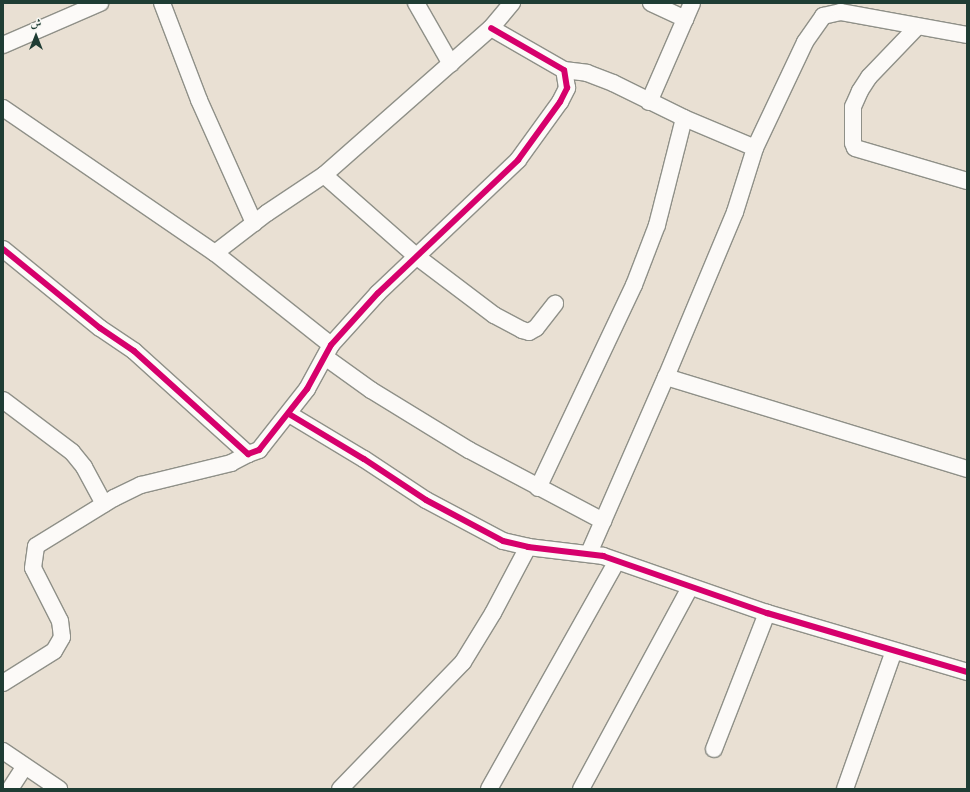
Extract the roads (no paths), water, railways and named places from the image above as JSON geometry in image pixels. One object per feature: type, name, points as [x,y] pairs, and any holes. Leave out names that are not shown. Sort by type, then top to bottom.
[{"type":"street","points":[[3,45],[100,3]]},
{"type":"street","points":[[162,3],[199,100],[254,223]]},
{"type":"street","points":[[416,3],[451,64]]},
{"type":"street","points":[[215,253],[254,223],[324,175],[491,28],[512,3]]},
{"type":"street","points":[[651,3],[685,19]]},
{"type":"street","points":[[649,102],[692,3]]},
{"type":"street","points":[[589,553],[666,377],[735,212],[755,148],[805,42],[823,16],[841,12],[967,36]]},
{"type":"street","points":[[917,27],[869,77],[860,91],[854,107],[853,143],[855,148],[967,181]]},
{"type":"street","points":[[491,28],[564,70],[587,73],[684,118],[755,148]]},
{"type":"street","points":[[3,683],[54,651],[62,637],[60,621],[33,568],[36,546],[104,504],[141,485],[231,463],[259,450],[289,414],[328,351],[378,293],[518,160],[567,88],[564,70]]},
{"type":"street","points":[[3,108],[215,253],[328,351],[415,418],[538,488],[603,521]]},
{"type":"street","points":[[538,488],[634,285],[657,225],[684,118]]},
{"type":"street","points":[[324,175],[416,256],[494,315],[522,330],[529,332],[536,328],[555,304]]},
{"type":"street","points":[[3,249],[100,328],[134,351],[248,454]]},
{"type":"street","points":[[666,377],[967,469]]},
{"type":"street","points":[[3,400],[72,452],[84,467],[104,504]]},
{"type":"street","points":[[289,414],[460,520],[503,541],[528,547],[589,553],[617,561],[767,613],[967,672]]},
{"type":"street","points":[[340,789],[463,662],[493,613],[528,547]]},
{"type":"street","points":[[489,789],[617,561]]},
{"type":"street","points":[[581,789],[690,587]]},
{"type":"street","points":[[714,749],[767,613]]},
{"type":"street","points":[[845,789],[894,651]]},
{"type":"street","points":[[3,751],[59,789]]},
{"type":"street","points":[[10,789],[25,766]]}]
